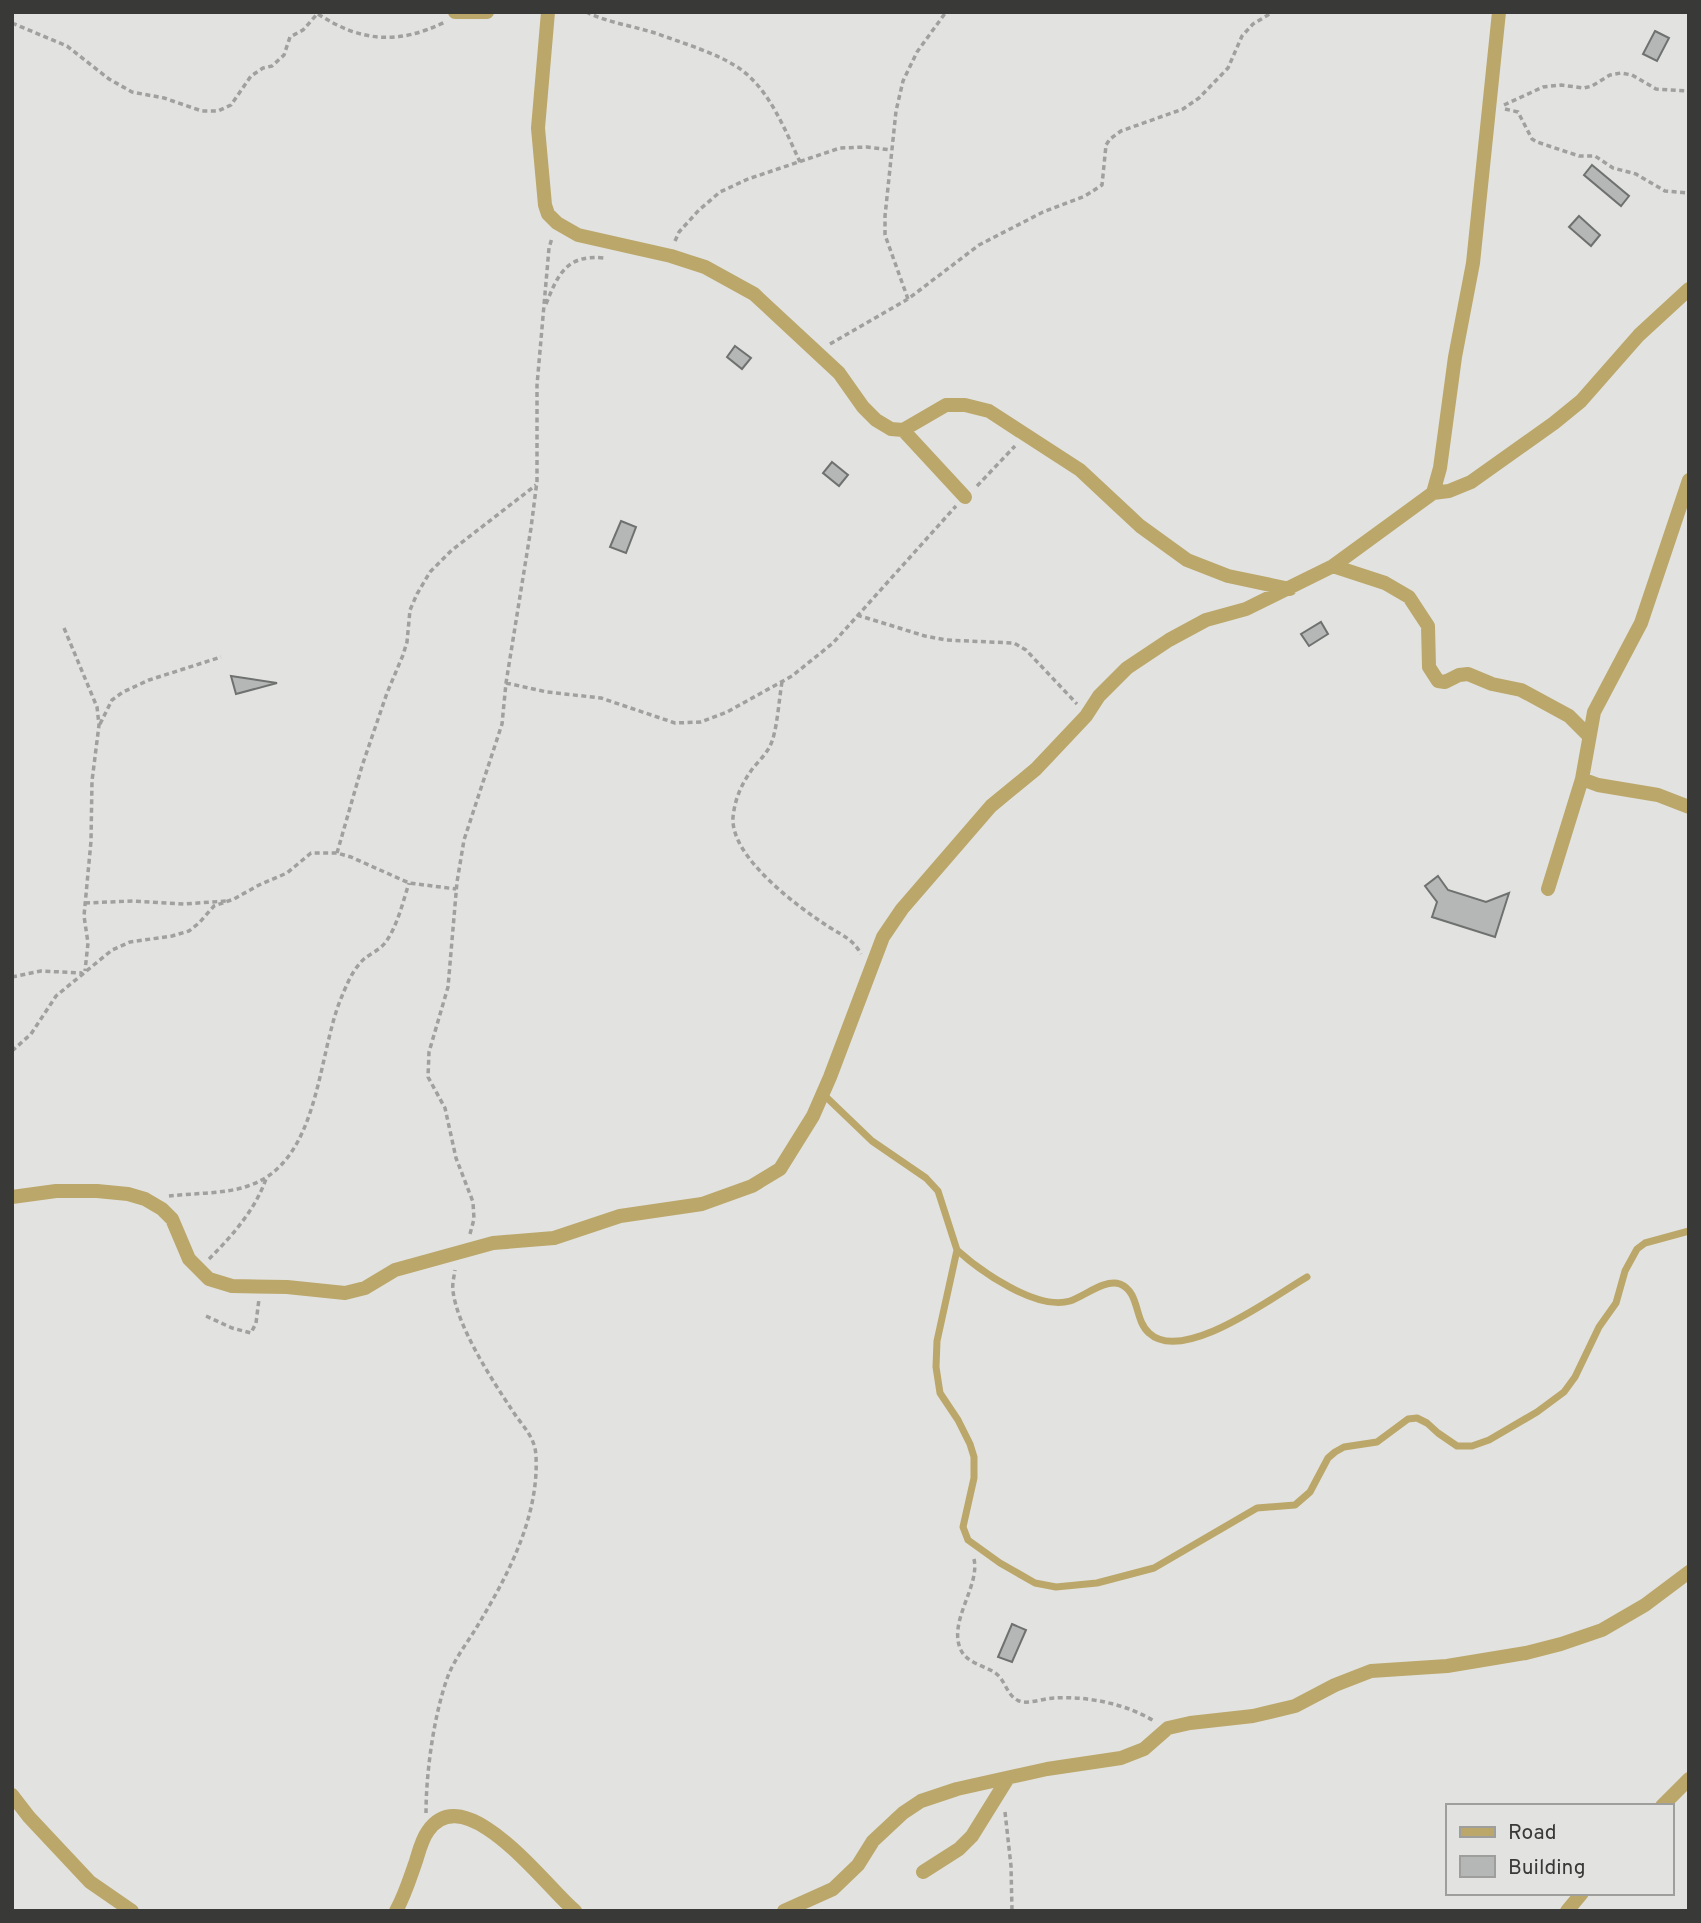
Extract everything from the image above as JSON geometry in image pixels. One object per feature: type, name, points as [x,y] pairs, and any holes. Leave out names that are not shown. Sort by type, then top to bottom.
[{"type":"street","points":[[461,13],[487,12]]},
{"type":"street","points":[[548,12],[538,128],[545,205],[548,214],[557,223],[578,235],[705,267],[754,294],[839,373],[863,407],[876,420],[891,429],[903,430],[946,405],[965,405],[989,411],[1080,470],[1140,526],[1187,559],[1228,576],[1290,589]]},
{"type":"street","points":[[1433,493],[1440,468],[1455,357],[1474,263],[1499,12]]},
{"type":"street","points":[[12,1197],[56,1191],[128,1194],[145,1199],[172,1219],[182,1246],[199,1271],[209,1279],[232,1286],[354,1292],[395,1270],[494,1243],[554,1238],[620,1216],[702,1204],[752,1186],[780,1169],[813,1116],[845,1042],[883,937],[902,909],[990,806],[1036,769],[1127,668],[1169,640],[1206,620],[1246,609],[1333,566],[1433,493],[1449,491],[1471,482],[1581,401],[1639,335],[1689,289]]},
{"type":"street","points":[[903,430],[965,497]]},
{"type":"street","points":[[1548,889],[1582,779],[1589,736],[1599,702],[1641,623],[1689,480]]},
{"type":"street","points":[[1333,566],[1385,583],[1409,597],[1428,626],[1429,667],[1438,681],[1450,681],[1459,675],[1468,674],[1492,684],[1521,690],[1569,716],[1589,736]]},
{"type":"street","points":[[1582,779],[1598,785],[1658,795],[1689,807]]},
{"type":"street","points":[[784,1911],[833,1889],[858,1865],[873,1840],[902,1813],[921,1801],[957,1789],[1005,1784],[1079,1763],[1121,1758],[1144,1749],[1168,1728],[1253,1716],[1295,1706],[1335,1685],[1371,1671],[1447,1666],[1526,1653],[1561,1644],[1602,1630],[1645,1605],[1689,1572]]},
{"type":"street","points":[[1664,1804],[1689,1779]]},
{"type":"street","points":[[923,1872],[959,1849],[972,1836],[1005,1784]]},
{"type":"street","points":[[12,1795],[90,1882],[132,1911]]},
{"type":"street","points":[[396,1911],[405,1895],[425,1834],[438,1820],[448,1817],[475,1821],[508,1844],[575,1911]]},
{"type":"street","points":[[1567,1911],[1580,1895]]},
{"type":"lane","points":[[823,1094],[872,1141],[926,1178],[938,1191],[957,1250],[975,1267],[1049,1302],[1068,1302],[1108,1284],[1120,1284],[1129,1290],[1148,1333],[1158,1339],[1174,1342],[1219,1330],[1307,1277]]},
{"type":"lane","points":[[957,1250],[937,1341],[936,1367],[940,1393],[958,1419],[974,1457],[974,1478],[963,1527],[968,1540],[1035,1583],[1071,1587],[1154,1568],[1257,1508],[1295,1505],[1310,1492],[1328,1458],[1335,1451],[1377,1442],[1408,1419],[1417,1418],[1427,1423],[1457,1446],[1472,1446],[1489,1440],[1564,1392],[1616,1303],[1625,1271],[1637,1249],[1645,1243],[1689,1231]]},
{"type":"path","points":[[586,12],[608,22],[656,34],[734,64],[751,79],[779,117],[800,162]]},
{"type":"path","points":[[908,299],[885,235],[896,111],[903,81],[917,52],[946,12]]},
{"type":"path","points":[[816,352],[908,299],[979,245],[1102,186],[1106,145],[1110,139],[1121,131],[1183,109],[1199,98],[1228,68],[1241,36],[1273,12]]},
{"type":"path","points":[[12,23],[67,46],[109,79],[132,92],[211,111],[231,105],[251,76],[278,62],[284,55],[290,37],[303,30],[319,13],[338,27],[353,33],[382,38],[408,35],[461,13]]},
{"type":"path","points":[[1689,91],[1656,89],[1632,75],[1620,73],[1610,75],[1584,89],[1561,85],[1543,87],[1497,109],[1518,112],[1532,139],[1538,142],[1579,156],[1595,156],[1613,168],[1636,174],[1665,191],[1689,193]]},
{"type":"path","points":[[685,261],[676,247],[676,239],[699,210],[720,192],[840,148],[891,150]]},
{"type":"path","points":[[425,1834],[432,1745],[448,1675],[516,1556],[530,1508],[536,1474],[535,1447],[528,1430],[513,1412],[486,1368],[455,1302],[452,1288],[474,1219],[473,1202],[456,1158],[445,1108],[428,1077],[429,1052],[448,986],[456,889],[464,840],[502,724],[537,485],[537,385],[549,248],[557,223]]},
{"type":"path","points":[[544,309],[563,269],[577,260],[609,259]]},
{"type":"path","points":[[506,683],[547,692],[601,698],[675,723],[701,722],[727,712],[782,682],[833,643],[938,524],[1027,435]]},
{"type":"path","points":[[337,853],[362,766],[403,655],[410,610],[417,594],[430,572],[452,550],[537,485]]},
{"type":"path","points":[[857,615],[935,638],[1014,643],[1026,649],[1072,697],[1086,716]]},
{"type":"path","points":[[64,628],[97,707],[99,726],[92,781],[91,841],[84,916],[88,943],[84,972]]},
{"type":"path","points":[[99,726],[112,700],[123,692],[149,680],[221,657]]},
{"type":"path","points":[[782,682],[770,747],[745,780],[735,803],[735,835],[770,883],[851,939],[869,970]]},
{"type":"path","points":[[12,1051],[31,1034],[56,996],[112,950],[130,942],[189,931],[214,906],[287,873],[311,853],[337,853],[409,883],[456,889]]},
{"type":"path","points":[[145,1199],[246,1187],[266,1179],[278,1168],[307,1121],[317,1095],[336,1010],[343,992],[362,960],[384,944],[409,883]]},
{"type":"path","points":[[85,903],[133,901],[184,904],[229,901]]},
{"type":"path","points":[[12,977],[41,971],[84,972]]},
{"type":"path","points":[[199,1271],[241,1224],[255,1204],[266,1179]]},
{"type":"path","points":[[206,1316],[251,1333],[258,1315],[260,1287]]},
{"type":"path","points":[[968,1540],[975,1560],[975,1575],[962,1612],[958,1636],[959,1648],[967,1659],[996,1674],[1003,1680],[1011,1697],[1022,1702],[1056,1698],[1121,1706],[1139,1712],[1168,1728]]},
{"type":"path","points":[[1005,1784],[1012,1911]]},
{"type":"building","points":[[1655,31],[1669,38],[1657,61],[1643,54]]},
{"type":"building","points":[[1592,165],[1629,196],[1621,206],[1584,175]]},
{"type":"building","points":[[1579,216],[1600,235],[1591,246],[1569,227]]},
{"type":"building","points":[[735,346],[751,358],[742,369],[727,357]]},
{"type":"building","points":[[832,462],[848,475],[839,486],[823,473]]},
{"type":"building","points":[[621,521],[636,527],[626,553],[610,547]]},
{"type":"building","points":[[1321,622],[1328,634],[1309,646],[1301,634]]},
{"type":"building","points":[[231,676],[277,683],[236,694]]},
{"type":"building","points":[[1438,876],[1448,890],[1486,902],[1509,893],[1495,937],[1432,917],[1437,902],[1425,886]]},
{"type":"building","points":[[1012,1624],[1026,1630],[1012,1662],[998,1657]]}]
